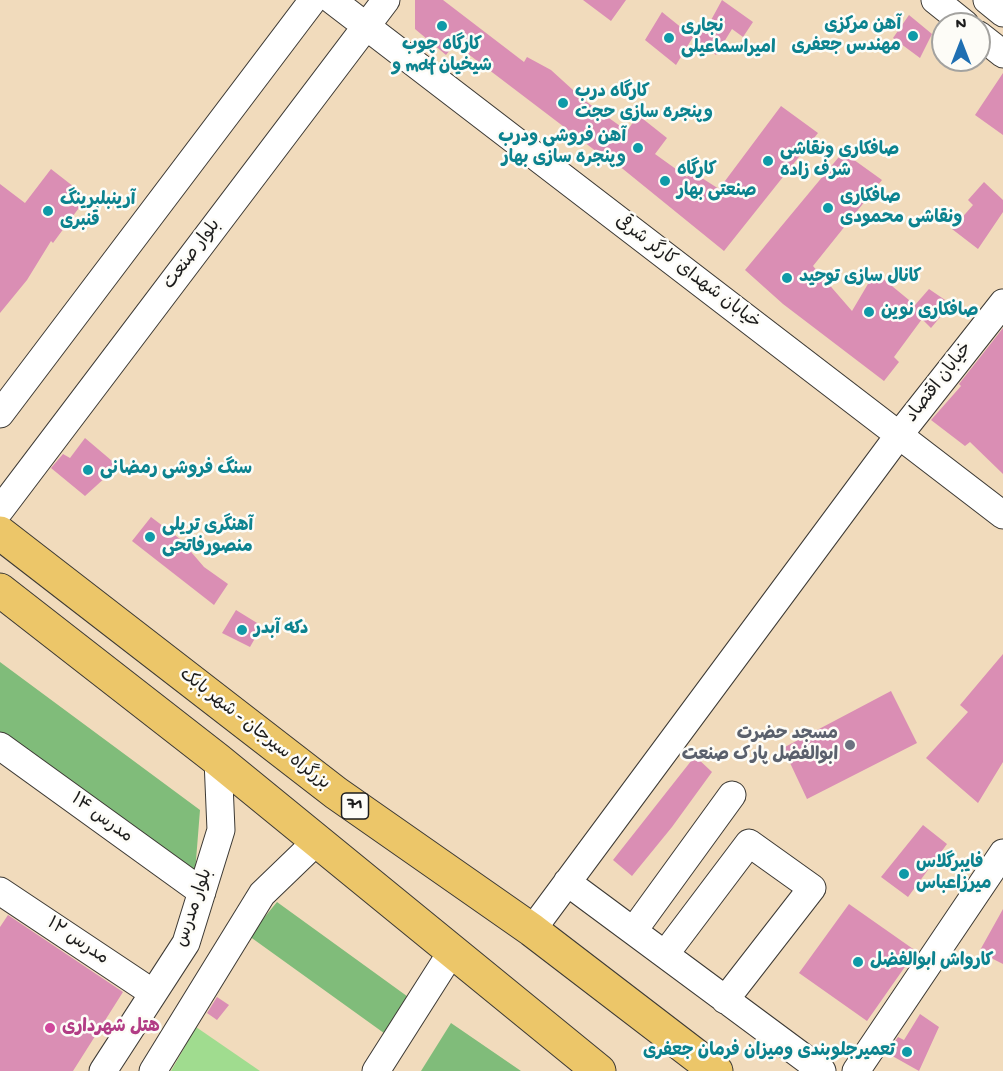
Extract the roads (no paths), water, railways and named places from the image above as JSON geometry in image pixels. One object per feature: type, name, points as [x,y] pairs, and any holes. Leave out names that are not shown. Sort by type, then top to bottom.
[{"type":"highway","name":"بزرگراه سیرجان - شهر بابک","points":[[0,533],[336,793],[532,930],[716,1071]]},
{"type":"highway","points":[[0,590],[218,760],[451,953],[599,1071]]},
{"type":"street","points":[[0,414],[313,0]]},
{"type":"street","name":"خیابان شهدای کارگر شرقی","points":[[332,0],[1003,515]]},
{"type":"street","name":"بلوار صنعت","points":[[0,510],[369,28],[386,0]]},
{"type":"street","points":[[935,0],[950,12]]},
{"type":"street","points":[[987,0],[1003,13]]},
{"type":"street","points":[[991,44],[1003,54]]},
{"type":"street","name":"خیابان اقتصاد","points":[[532,930],[899,435],[1003,303]]},
{"type":"street","name":"مدرس ۱۴","points":[[0,746],[202,892]]},
{"type":"street","name":"بلوار مدرس","points":[[103,1071],[186,943],[221,830],[218,760]]},
{"type":"street","points":[[634,930],[732,795]]},
{"type":"street","points":[[153,1071],[262,894],[317,841]]},
{"type":"street","points":[[666,953],[749,843],[812,888],[725,1000]]},
{"type":"street","points":[[856,1071],[1003,853]]},
{"type":"street","points":[[567,882],[666,953],[725,1000],[822,1071]]},
{"type":"street","name":"مدرس ۱۲","points":[[0,891],[153,993]]},
{"type":"street","points":[[186,943],[204,949],[218,964]]},
{"type":"street","points":[[376,1071],[451,953]]},
{"type":"place","name":"کارگاه چوب و mdf شیخیان","points":[[442,26]]},
{"type":"place","name":"آهن مرکزی مهندس جعفری","points":[[913,36]]},
{"type":"place","name":"نجاری امیراسماعیلی","points":[[669,38]]},
{"type":"place","name":"کارگاه درب وپنجره سازی حجت","points":[[563,103]]},
{"type":"place","name":"آهن فروشی ودرب وپنجره سازی بهار","points":[[638,148]]},
{"type":"place","name":"صافکاری ونقاشی شرف زاده","points":[[768,161]]},
{"type":"place","name":"کارگاه صنعتی بهار","points":[[665,181]]},
{"type":"place","name":"صافکاری ونقاشی محمودی","points":[[828,208]]},
{"type":"place","name":"آرینبلبرینگ قنبری","points":[[48,211]]},
{"type":"place","name":"کانال سازی توحید","points":[[787,278]]},
{"type":"place","name":"صافکاری نوین","points":[[869,312]]},
{"type":"place","name":"سنگ فروشی رمضانی","points":[[88,470]]},
{"type":"place","name":"آهنگری تریلی منصورفاتحی","points":[[150,537]]},
{"type":"place","name":"دکه آبدر","points":[[242,630]]},
{"type":"place","name":"مسجد حضرت ابوالفضل پارک صنعت","points":[[850,745]]},
{"type":"place","name":"فایبرگلاس میرزاعباس","points":[[904,874]]},
{"type":"place","name":"کارواش ابوالفضل","points":[[858,962]]},
{"type":"place","name":"هتل شهرداری","points":[[50,1028]]},
{"type":"place","name":"تعمیرجلوبندی ومیزان فرمان جعفری","points":[[907,1052]]}]
